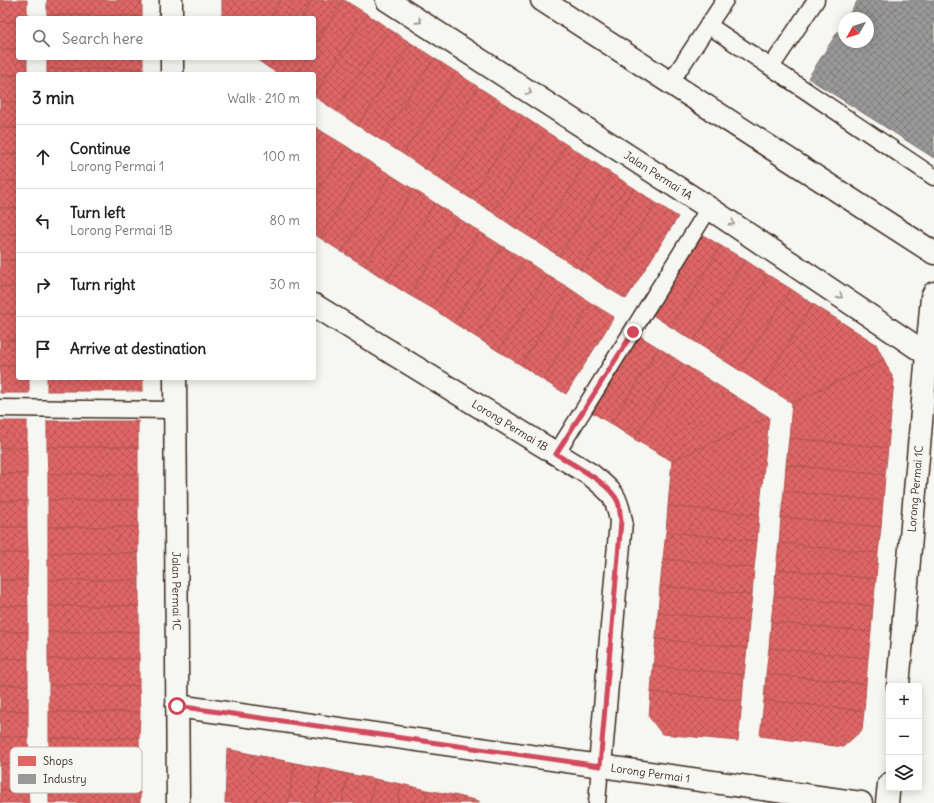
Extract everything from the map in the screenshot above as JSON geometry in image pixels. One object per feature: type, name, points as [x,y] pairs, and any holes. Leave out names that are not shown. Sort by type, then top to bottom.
[{"type":"street","points":[[171,0],[172,16]]},
{"type":"street","name":"Jalan Permai 1A","points":[[387,0],[709,208],[930,357]]},
{"type":"street","points":[[542,0],[934,253]]},
{"type":"street","points":[[172,60],[172,72]]},
{"type":"street","name":"Lorong Permai 1C","points":[[898,683],[930,357],[932,298],[934,293]]},
{"type":"street","name":"Lorong Permai 1B","points":[[316,306],[591,475],[609,490],[618,502],[621,521],[600,766]]},
{"type":"street","name":"Jalan Permai 1C","points":[[175,380],[178,803]]},
{"type":"street","name":"Lorong Permai 1","points":[[177,706],[862,803]]},
{"type":"street","points":[[887,803],[888,791]]},
{"type":"lane","points":[[670,83],[725,0]]},
{"type":"lane","points":[[771,67],[816,0]]},
{"type":"lane","points":[[708,25],[934,177]]},
{"type":"lane","points":[[556,454],[709,208]]},
{"type":"lane","points":[[0,408],[175,410]]},
{"type":"lane","points":[[597,803],[600,766]]},
{"type":"building: Shops","points":[[0,0],[27,0],[27,16],[16,16],[16,22],[0,22]]},
{"type":"building: Shops","points":[[47,0],[142,0],[142,16],[47,15]]},
{"type":"building: Shops","points":[[222,0],[281,0],[271,16],[222,16]]},
{"type":"building: Shops","points":[[281,0],[313,0],[302,16],[271,16]]},
{"type":"building: Shops","points":[[313,0],[344,0],[316,44],[316,16],[302,16]]},
{"type":"building: Shops","points":[[344,0],[367,14],[316,93],[316,72],[298,72],[306,60],[316,60],[316,44]]},
{"type":"building: Shops","points":[[367,14],[389,29],[336,111],[316,97],[316,93]]},
{"type":"building: Shops","points":[[47,15],[142,16],[47,16]]},
{"type":"building: Shops","points":[[0,22],[16,22],[16,49],[0,49]]},
{"type":"building: Shops","points":[[389,29],[411,43],[358,126],[336,111]]},
{"type":"building: Shops","points":[[411,43],[434,58],[381,140],[358,126]]},
{"type":"building: Shops","points":[[0,49],[16,49],[16,60],[27,60],[27,72],[16,72],[16,74],[0,75]]},
{"type":"building: Shops","points":[[434,58],[456,72],[403,154],[381,140]]},
{"type":"building: Shops","points":[[47,60],[143,60],[143,69],[47,69]]},
{"type":"building: Shops","points":[[258,60],[275,60],[269,68]]},
{"type":"building: Shops","points":[[275,60],[306,60],[298,72],[276,72],[269,68]]},
{"type":"building: Shops","points":[[47,69],[143,69],[143,72],[47,72]]},
{"type":"building: Shops","points":[[456,72],[478,87],[425,169],[403,154]]},
{"type":"building: Shops","points":[[0,75],[16,75],[16,102],[0,102]]},
{"type":"building: Shops","points":[[478,87],[500,101],[447,184],[425,169]]},
{"type":"building: Shops","points":[[500,101],[523,116],[470,198],[447,184]]},
{"type":"building: Shops","points":[[0,102],[16,102],[16,128],[0,128]]},
{"type":"building: Shops","points":[[523,116],[545,131],[492,212],[470,198]]},
{"type":"building: Shops","points":[[316,127],[323,132],[316,144]]},
{"type":"building: Shops","points":[[0,128],[16,128],[16,154],[0,154]]},
{"type":"building: Shops","points":[[545,131],[567,145],[514,227],[492,212]]},
{"type":"building: Shops","points":[[323,132],[346,146],[316,194],[316,144]]},
{"type":"building: Shops","points":[[567,145],[589,159],[536,241],[514,227]]},
{"type":"building: Shops","points":[[346,146],[368,161],[320,238],[316,235],[316,194]]},
{"type":"building: Shops","points":[[0,154],[16,154],[16,181],[0,181]]},
{"type":"building: Shops","points":[[589,159],[612,174],[559,256],[536,241]]},
{"type":"building: Shops","points":[[368,161],[391,175],[342,252],[320,238]]},
{"type":"building: Shops","points":[[612,174],[634,188],[581,270],[559,256]]},
{"type":"building: Shops","points":[[391,175],[413,189],[365,266],[342,252]]},
{"type":"building: Shops","points":[[0,181],[16,181],[16,208],[0,208]]},
{"type":"building: Shops","points":[[634,188],[656,203],[603,285],[581,270]]},
{"type":"building: Shops","points":[[413,189],[435,203],[387,281],[365,266]]},
{"type":"building: Shops","points":[[435,203],[458,218],[409,295],[387,281]]},
{"type":"building: Shops","points":[[656,203],[678,217],[626,299],[603,285]]},
{"type":"building: Shops","points":[[0,208],[16,208],[16,234],[0,234]]},
{"type":"building: Shops","points":[[458,218],[480,232],[432,308],[409,295]]},
{"type":"building: Shops","points":[[480,232],[502,246],[454,323],[432,308]]},
{"type":"building: Shops","points":[[698,232],[721,246],[671,327],[648,312]]},
{"type":"building: Shops","points":[[0,234],[16,234],[16,260],[0,260]]},
{"type":"building: Shops","points":[[502,246],[525,260],[476,337],[454,323]]},
{"type":"building: Shops","points":[[721,246],[745,260],[694,341],[671,327]]},
{"type":"building: Shops","points":[[0,260],[16,260],[16,287],[0,287]]},
{"type":"building: Shops","points":[[525,260],[547,275],[498,351],[476,337]]},
{"type":"building: Shops","points":[[745,260],[768,275],[717,356],[694,341]]},
{"type":"building: Shops","points":[[547,275],[569,288],[521,365],[498,351]]},
{"type":"building: Shops","points":[[768,275],[791,289],[739,370],[717,356]]},
{"type":"building: Shops","points":[[0,287],[16,287],[16,314],[0,314]]},
{"type":"building: Shops","points":[[569,288],[591,303],[543,380],[521,365]]},
{"type":"building: Shops","points":[[791,289],[813,304],[763,385],[739,370]]},
{"type":"building: Shops","points":[[591,303],[614,317],[566,394],[543,380]]},
{"type":"building: Shops","points":[[813,304],[876,344],[884,360],[792,403],[763,385]]},
{"type":"building: Shops","points":[[0,314],[16,314],[16,340],[0,340]]},
{"type":"building: Shops","points":[[638,335],[659,348],[611,424],[590,411]]},
{"type":"building: Shops","points":[[0,340],[16,340],[16,366],[0,366]]},
{"type":"building: Shops","points":[[659,348],[682,363],[634,439],[611,424]]},
{"type":"building: Shops","points":[[884,360],[894,380],[888,448],[789,438],[792,403]]},
{"type":"building: Shops","points":[[682,363],[769,417],[672,461],[634,439]]},
{"type":"building: Shops","points":[[0,366],[16,366],[16,380],[29,380],[29,393],[0,393]]},
{"type":"building: Shops","points":[[47,380],[143,380],[143,391],[47,391]]},
{"type":"building: Shops","points":[[769,417],[759,515],[668,506],[672,461]]},
{"type":"building: Shops","points":[[0,421],[27,421],[27,448],[0,448]]},
{"type":"building: Shops","points":[[47,421],[138,421],[138,447],[47,447]]},
{"type":"building: Shops","points":[[789,438],[888,448],[885,475],[786,465]]},
{"type":"building: Shops","points":[[47,447],[138,447],[138,474],[48,474]]},
{"type":"building: Shops","points":[[0,448],[27,448],[27,474],[0,474]]},
{"type":"building: Shops","points":[[786,465],[885,475],[883,501],[784,491]]},
{"type":"building: Shops","points":[[0,474],[27,474],[27,501],[0,501]]},
{"type":"building: Shops","points":[[48,474],[138,474],[138,500],[48,500]]},
{"type":"building: Shops","points":[[784,491],[883,501],[881,527],[781,517]]},
{"type":"building: Shops","points":[[48,500],[138,500],[138,527],[48,527]]},
{"type":"building: Shops","points":[[0,501],[27,501],[27,527],[0,527]]},
{"type":"building: Shops","points":[[668,506],[759,515],[757,541],[666,532]]},
{"type":"building: Shops","points":[[781,517],[881,527],[878,553],[779,543]]},
{"type":"building: Shops","points":[[0,527],[27,527],[28,553],[0,553]]},
{"type":"building: Shops","points":[[48,527],[138,527],[138,553],[48,553]]},
{"type":"building: Shops","points":[[666,532],[757,541],[754,568],[663,559]]},
{"type":"building: Shops","points":[[779,543],[878,553],[876,579],[776,569]]},
{"type":"building: Shops","points":[[0,553],[28,553],[27,580],[0,580]]},
{"type":"building: Shops","points":[[48,553],[138,553],[139,580],[48,580]]},
{"type":"building: Shops","points":[[663,559],[754,568],[752,595],[660,586]]},
{"type":"building: Shops","points":[[776,569],[876,579],[873,606],[774,596]]},
{"type":"building: Shops","points":[[0,580],[27,580],[28,606],[0,606]]},
{"type":"building: Shops","points":[[48,580],[139,580],[139,606],[48,606]]},
{"type":"building: Shops","points":[[660,586],[752,595],[749,621],[658,613]]},
{"type":"building: Shops","points":[[774,596],[873,606],[871,632],[771,622]]},
{"type":"building: Shops","points":[[0,606],[28,606],[28,632],[0,632]]},
{"type":"building: Shops","points":[[48,606],[139,606],[139,632],[48,632]]},
{"type":"building: Shops","points":[[658,613],[749,621],[747,648],[656,639]]},
{"type":"building: Shops","points":[[771,622],[871,632],[868,658],[769,648]]},
{"type":"building: Shops","points":[[0,632],[28,632],[28,659],[0,658]]},
{"type":"building: Shops","points":[[48,632],[139,632],[139,659],[48,659]]},
{"type":"building: Shops","points":[[656,639],[747,648],[744,675],[653,666]]},
{"type":"building: Shops","points":[[769,648],[868,658],[866,684],[766,674]]},
{"type":"building: Shops","points":[[0,658],[28,659],[28,685],[0,685]]},
{"type":"building: Shops","points":[[48,659],[139,659],[139,686],[49,685]]},
{"type":"building: Shops","points":[[653,666],[744,675],[742,701],[651,692]]},
{"type":"building: Shops","points":[[766,674],[866,684],[864,711],[764,700]]},
{"type":"building: Shops","points":[[0,685],[28,685],[28,711],[0,711]]},
{"type":"building: Shops","points":[[49,685],[139,686],[140,712],[49,712]]},
{"type":"building: Shops","points":[[651,692],[742,701],[738,741],[662,734],[649,717]]},
{"type":"building: Shops","points":[[764,700],[864,711],[862,730],[843,747],[760,736]]},
{"type":"building: Shops","points":[[0,711],[28,711],[28,737],[0,737]]},
{"type":"building: Shops","points":[[49,712],[140,712],[139,738],[49,738]]},
{"type":"building: Shops","points":[[0,737],[28,737],[28,747],[10,747],[10,764],[0,764]]},
{"type":"building: Shops","points":[[49,738],[139,738],[139,747],[49,747]]},
{"type":"building: Shops","points":[[227,749],[295,763],[288,803],[225,803]]},
{"type":"building: Shops","points":[[295,763],[322,768],[315,803],[288,803]]},
{"type":"building: Shops","points":[[0,764],[10,764],[10,790],[0,790]]},
{"type":"building: Shops","points":[[322,768],[348,774],[342,803],[315,803]]},
{"type":"building: Shops","points":[[348,774],[375,779],[370,803],[342,803]]},
{"type":"building: Shops","points":[[375,779],[401,784],[398,803],[370,803]]},
{"type":"building: Shops","points":[[401,784],[427,790],[425,803],[398,803]]},
{"type":"building: Shops","points":[[0,790],[10,790],[10,793],[28,793],[29,803],[0,803]]},
{"type":"building: Shops","points":[[427,790],[454,795],[452,803],[425,803]]},
{"type":"building: Shops","points":[[49,793],[140,793],[140,803],[49,803]]},
{"type":"building: Shops","points":[[454,795],[479,801],[479,803],[452,803]]},
{"type":"building: Industry","points":[[858,0],[934,0],[934,158],[808,78],[838,31],[838,48],[874,48],[874,12],[851,12]]},
{"type":"route","points":[[177,706],[600,766],[621,521],[618,502],[609,490],[591,475],[556,454],[633,332]]}]
